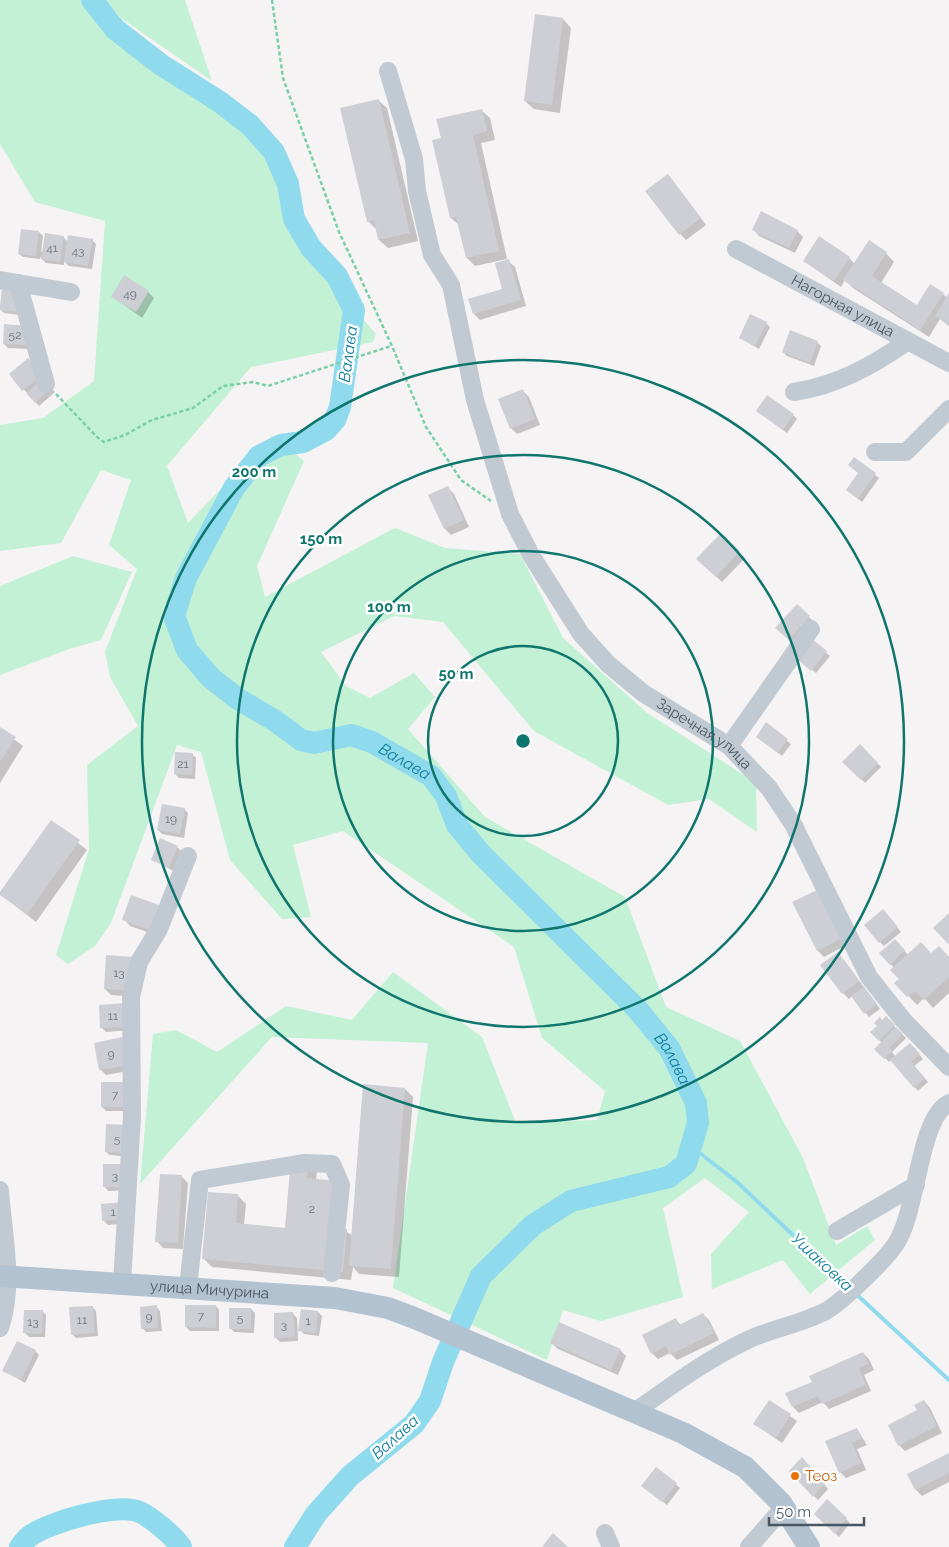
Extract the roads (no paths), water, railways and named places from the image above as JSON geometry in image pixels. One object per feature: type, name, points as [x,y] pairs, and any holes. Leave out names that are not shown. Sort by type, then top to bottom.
[{"type":"main road","name":"улица Мичурина","points":[[3,1276],[335,1298],[388,1308],[683,1433],[745,1466],[784,1507],[809,1547]]},
{"type":"street","name":"Заречная улица","points":[[388,71],[414,159],[417,191],[432,255],[451,285],[475,400],[510,514],[531,555],[581,634],[608,664],[643,693],[729,746],[769,788],[793,824],[869,977],[904,1021],[949,1067]]},
{"type":"street","name":"Нагорная улица","points":[[736,249],[949,363]]},
{"type":"street","points":[[0,280],[71,292]]},
{"type":"street","points":[[18,283],[46,384]]},
{"type":"street","points":[[794,392],[822,388],[878,362],[908,341]]},
{"type":"street","points":[[875,452],[906,452],[949,409]]},
{"type":"street","points":[[729,746],[811,629]]},
{"type":"street","points":[[122,1283],[132,1118],[131,997],[139,962],[159,929],[188,856]]},
{"type":"street","points":[[633,1413],[676,1382],[751,1339],[827,1310],[880,1264],[896,1244],[907,1221],[924,1145],[936,1115],[943,1106],[949,1103]]},
{"type":"street","points":[[188,1287],[200,1180],[304,1163],[332,1164],[341,1185],[332,1273]]},
{"type":"street","points":[[837,1231],[916,1185]]},
{"type":"street","points":[[0,1190],[5,1314],[0,1328]]},
{"type":"street","points":[[749,1547],[784,1507]]},
{"type":"waterway","name":"Валава","points":[[92,0],[115,29],[160,64],[220,102],[250,125],[274,152],[288,184],[294,219],[311,248],[337,276],[354,310],[340,407],[335,420],[326,430],[303,442],[281,445],[259,456],[234,488],[186,578],[174,616],[187,650],[211,678],[238,699],[274,720],[301,740],[314,743],[351,735],[372,742],[431,776],[446,796],[457,825],[481,854],[638,1010],[669,1048],[696,1103],[698,1123],[686,1164],[669,1177],[571,1201],[533,1225],[481,1276],[443,1362],[430,1401],[414,1424],[350,1476],[316,1514],[295,1547]]},
{"type":"waterway","name":"Ушаковка","points":[[692,1147],[737,1182],[848,1287]]},
{"type":"waterway","name":"Ушаковка","points":[[855,1293],[949,1380]]},
{"type":"waterway","name":"Валава","points":[[20,1547],[30,1536],[52,1525],[84,1515],[116,1510],[140,1512],[168,1533],[181,1547]]},
{"type":"place","name":"Теоз","points":[[795,1476]]}]
